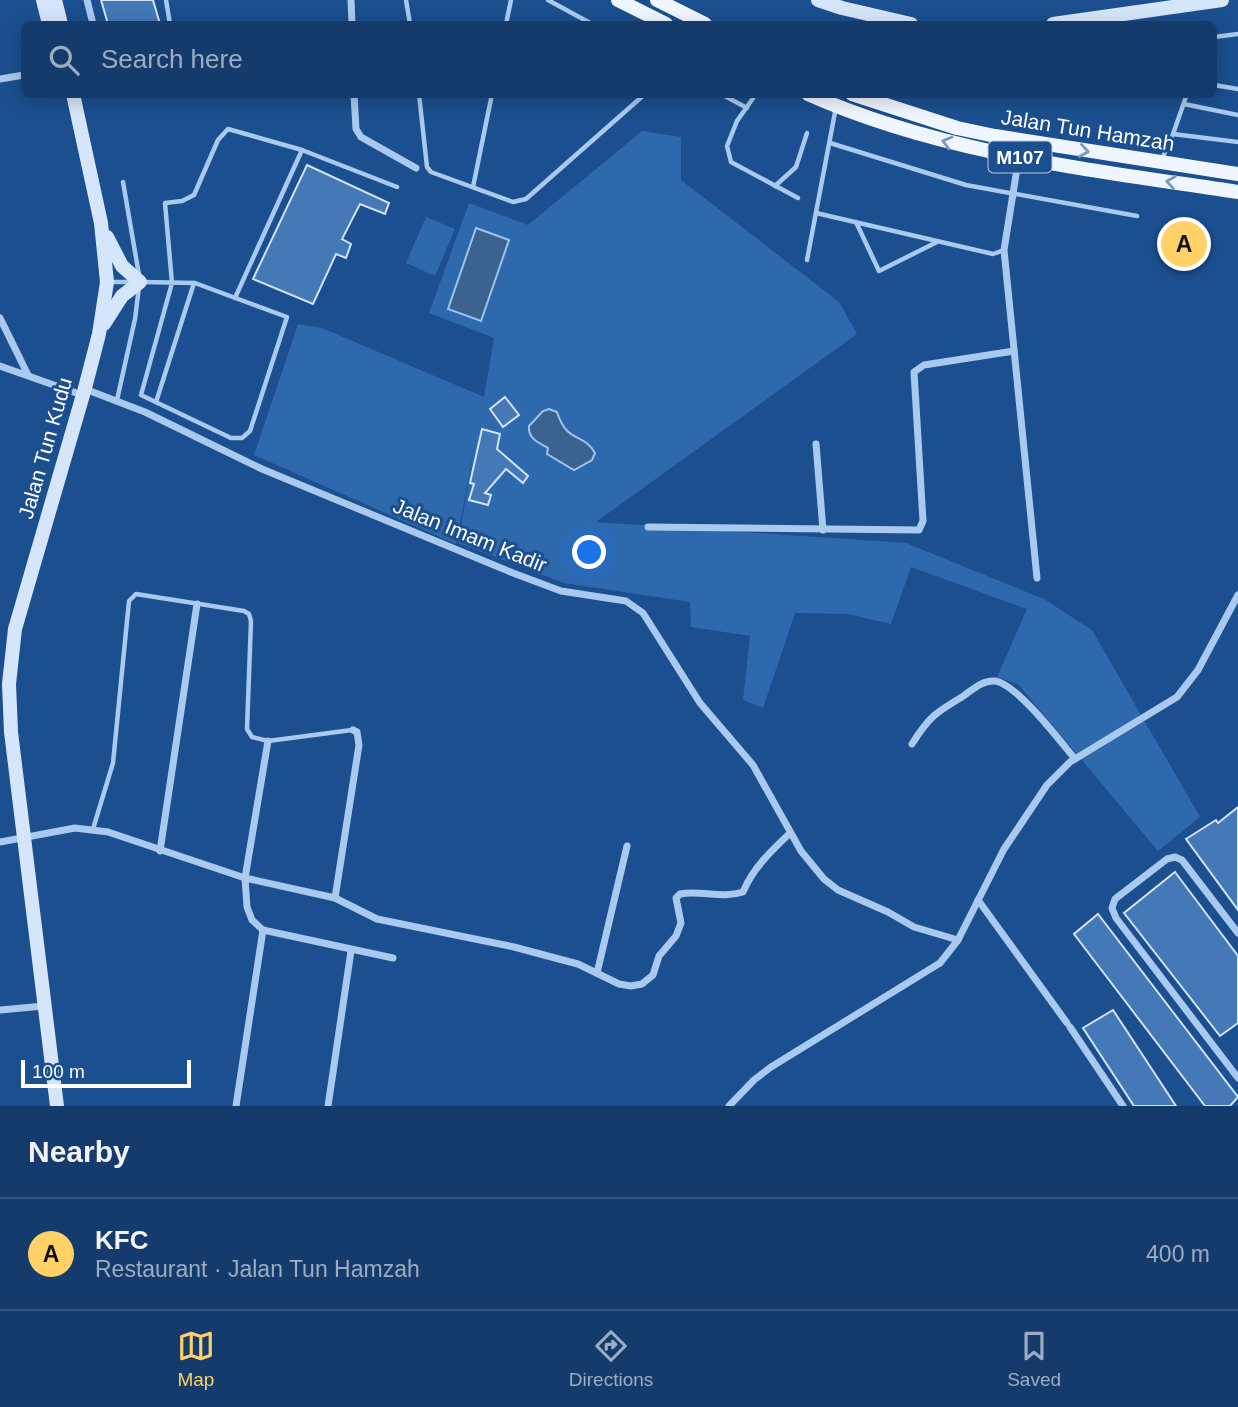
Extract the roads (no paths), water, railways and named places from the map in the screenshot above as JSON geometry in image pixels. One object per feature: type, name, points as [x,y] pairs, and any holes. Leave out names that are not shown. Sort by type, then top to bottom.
[{"type":"main road","points":[[43,0],[48,21]]},
{"type":"main road","points":[[55,0],[60,21]]},
{"type":"main road","points":[[618,0],[660,21]]},
{"type":"main road","points":[[659,0],[698,21]]},
{"type":"main road","points":[[818,0],[898,21]]},
{"type":"main road","points":[[1074,21],[1222,0]]},
{"type":"main road","name":"Jalan Tun Kudu","points":[[57,1106],[9,708],[12,645],[19,612],[84,392],[99,334],[107,282],[101,223],[74,98]]},
{"type":"main road","name":"Jalan Tun Hamzah","points":[[817,98],[896,128],[960,146],[1238,192]]},
{"type":"main road","name":"Jalan Tun Hamzah","points":[[864,98],[957,128],[1238,174]]},
{"type":"main road","points":[[99,334],[114,306],[140,282],[122,266],[101,223]]},
{"type":"street","points":[[87,0],[92,21]]},
{"type":"street","points":[[351,0],[352,21]]},
{"type":"street","points":[[0,79],[21,76]]},
{"type":"street","points":[[354,98],[356,129],[361,137],[416,168]]},
{"type":"street","points":[[1018,156],[1003,250],[1037,578]]},
{"type":"street","points":[[0,318],[28,375]]},
{"type":"street","points":[[648,527],[920,529],[923,522],[914,372],[924,365],[1014,351]]},
{"type":"street","name":"Jalan Imam Kadir","points":[[0,366],[117,400],[262,469],[513,573],[561,591],[615,599],[635,606],[643,614],[700,703],[753,765],[790,833],[813,866],[838,890],[888,912],[914,927],[958,940]]},
{"type":"street","points":[[816,444],[824,530]]},
{"type":"street","points":[[729,1106],[771,1067],[940,963],[958,940],[1004,849],[1047,785],[1076,759],[1177,697],[1198,670],[1237,597]]},
{"type":"street","points":[[160,851],[197,604]]},
{"type":"street","points":[[912,744],[927,720],[943,708],[980,684],[996,681],[1014,689],[1076,759]]},
{"type":"street","points":[[335,898],[359,745],[357,732],[353,730]]},
{"type":"street","points":[[268,741],[245,878],[247,907],[252,920],[263,930],[393,958]]},
{"type":"street","points":[[0,842],[59,830],[93,829],[122,836],[245,878],[335,898],[377,919],[514,947],[578,964],[619,984],[631,986],[642,984],[653,975],[659,956],[676,936],[681,923],[677,898],[680,894],[691,892],[733,896],[743,892],[748,880],[765,858],[790,833]]},
{"type":"street","points":[[597,973],[627,846]]},
{"type":"street","points":[[1238,933],[1182,860],[1175,857],[1167,859],[1115,899],[1112,908],[1116,918],[1238,1078]]},
{"type":"street","points":[[978,900],[1069,1025],[1123,1106]]},
{"type":"street","points":[[236,1106],[263,930]]},
{"type":"street","points":[[328,1106],[351,950]]},
{"type":"street","points":[[0,1010],[44,1006]]},
{"type":"lane","points":[[166,0],[170,21]]},
{"type":"lane","points":[[406,0],[410,21]]},
{"type":"lane","points":[[507,21],[511,0]]},
{"type":"lane","points":[[548,0],[586,21]]},
{"type":"lane","points":[[1217,37],[1238,34]]},
{"type":"lane","points":[[1217,86],[1238,89]]},
{"type":"lane","points":[[419,98],[427,167],[431,172],[507,201],[520,202],[640,98]]},
{"type":"lane","points":[[473,187],[491,98]]},
{"type":"lane","points":[[729,98],[747,107]]},
{"type":"lane","points":[[753,98],[737,121],[727,146],[731,162],[798,198]]},
{"type":"lane","points":[[1160,163],[1186,98]]},
{"type":"lane","points":[[1184,104],[1238,115]]},
{"type":"lane","points":[[807,260],[836,107]]},
{"type":"lane","points":[[107,282],[140,282],[172,283],[195,283],[287,317],[250,431],[242,439],[231,438],[141,395],[172,283],[165,203],[182,201],[194,195],[218,140],[228,129],[302,150],[397,187]]},
{"type":"lane","points":[[775,186],[796,167],[807,133]]},
{"type":"lane","points":[[1173,134],[1238,142]]},
{"type":"lane","points":[[830,143],[966,185],[1138,216]]},
{"type":"lane","points":[[235,298],[302,150]]},
{"type":"lane","points":[[117,400],[135,319],[140,282],[123,182]]},
{"type":"lane","points":[[816,213],[993,254],[1003,250]]},
{"type":"lane","points":[[856,222],[879,271],[938,242]]},
{"type":"lane","points":[[156,402],[195,283]]},
{"type":"lane","points":[[93,829],[113,762],[131,596],[136,594],[249,614],[251,621],[247,729],[252,737],[268,741],[353,730]]},
{"type":"place","name":"KFC","points":[[1184,244]]}]
